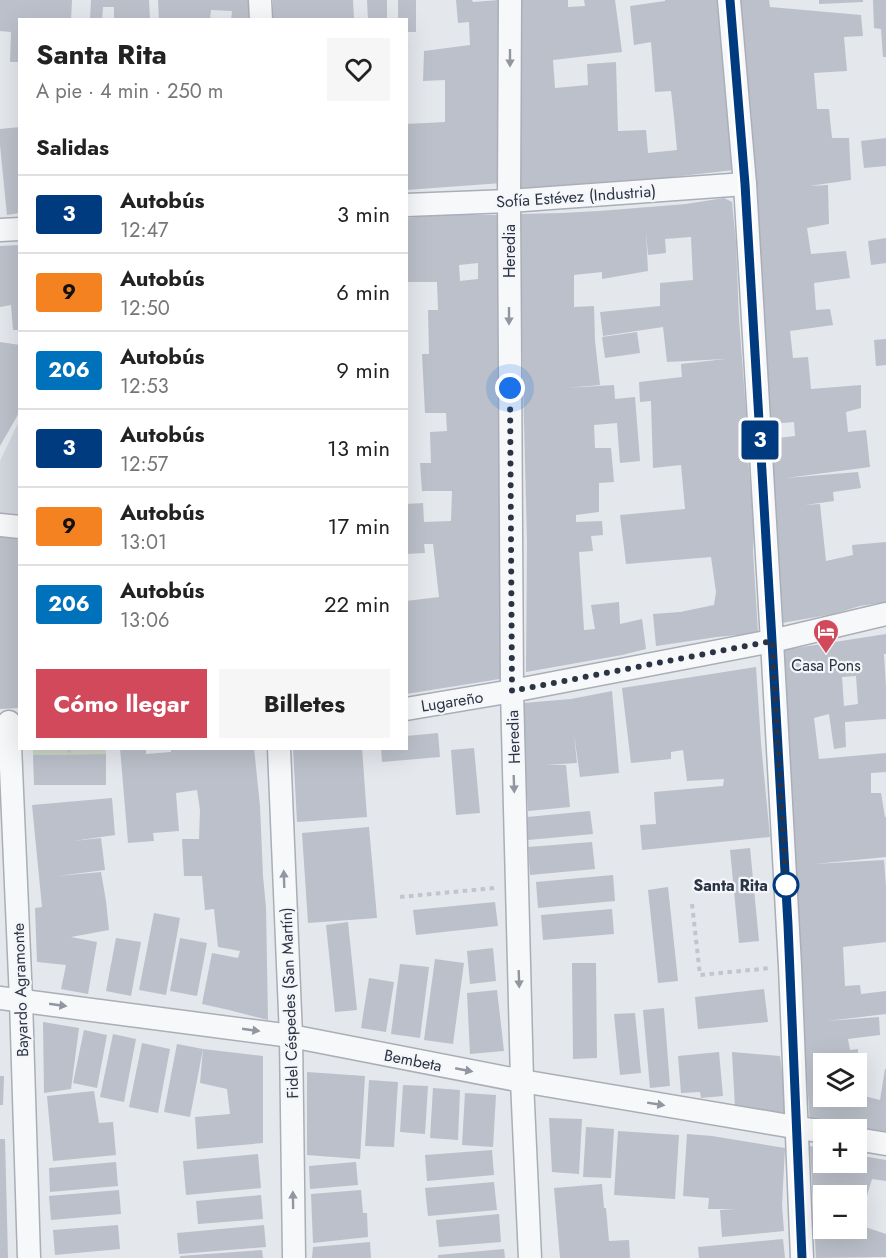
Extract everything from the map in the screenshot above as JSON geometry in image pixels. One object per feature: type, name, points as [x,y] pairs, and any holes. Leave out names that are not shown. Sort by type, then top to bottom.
[{"type":"street","points":[[260,0],[261,18]]},
{"type":"street","name":"Heredia","points":[[510,0],[512,691],[522,1081],[530,1258]]},
{"type":"street","points":[[729,0],[745,184],[772,641],[790,966],[802,1258]]},
{"type":"street","name":"Sofía Estévez (Industria)","points":[[408,205],[509,201],[745,184]]},
{"type":"street","points":[[0,230],[18,229]]},
{"type":"street","points":[[0,525],[18,527]]},
{"type":"street","name":"Lugareño","points":[[408,709],[772,641],[886,614]]},
{"type":"street","name":"Bayardo Agramonte","points":[[10,722],[11,999],[29,1258]]},
{"type":"street","name":"Fidel Céspedes (San Martín)","points":[[279,750],[291,1036],[294,1258]]},
{"type":"street","name":"Bembeta","points":[[11,999],[291,1036],[522,1081],[813,1130]]},
{"type":"street","points":[[867,1141],[886,1144]]},
{"type":"path","points":[[400,897],[517,886]]},
{"type":"path","points":[[692,904],[700,975],[790,966]]},
{"type":"shaded area","points":[[18,423],[18,520],[0,513],[0,461]]},
{"type":"green space","points":[[33,750],[106,750],[106,754],[33,755]]},
{"type":"building","points":[[0,0],[72,0],[71,18],[18,18],[18,62],[10,62],[11,32],[0,31]]},
{"type":"building","points":[[91,0],[149,0],[150,18],[114,18],[114,7],[103,7],[102,18],[90,18]]},
{"type":"building","points":[[158,0],[249,0],[250,18],[231,18],[232,11],[211,10],[210,18],[159,18]]},
{"type":"building","points":[[273,0],[353,0],[354,18],[273,18]]},
{"type":"building","points":[[367,0],[387,0],[387,18],[368,18]]},
{"type":"building","points":[[398,0],[416,0],[416,32],[408,32],[408,18],[398,18]]},
{"type":"building","points":[[456,0],[472,0],[473,2],[499,0],[502,183],[408,190],[408,124],[445,122],[445,80],[423,81],[424,51],[470,45],[469,22],[458,23]]},
{"type":"building","points":[[519,0],[568,0],[568,7],[585,6],[584,0],[615,0],[622,52],[553,60],[555,88],[588,85],[587,64],[616,62],[618,131],[646,130],[648,153],[677,150],[671,91],[655,92],[651,42],[634,45],[630,6],[665,0],[721,0],[734,170],[664,178],[520,188]]},
{"type":"building","points":[[740,0],[769,0],[770,7],[861,15],[863,36],[844,37],[847,71],[814,73],[817,109],[829,109],[832,138],[849,138],[851,180],[809,186],[828,185],[829,224],[807,228],[811,254],[846,251],[850,278],[814,283],[816,310],[830,309],[833,325],[790,331],[793,358],[808,357],[811,389],[861,385],[861,408],[846,412],[848,432],[866,430],[870,467],[786,478],[858,472],[861,488],[833,492],[834,501],[805,505],[820,504],[826,561],[853,555],[852,545],[886,542],[886,602],[782,623],[769,439],[795,436],[794,422],[770,424],[751,111]]},
{"type":"building","points":[[819,0],[863,0],[863,2],[819,4]]},
{"type":"building","points":[[873,0],[886,0],[886,57],[883,57],[881,29],[874,28]]},
{"type":"building","points":[[18,127],[18,213],[7,215],[0,145],[0,129]]},
{"type":"building","points":[[886,138],[886,166],[864,168],[861,141]]},
{"type":"building","points":[[724,198],[732,202],[736,243],[739,319],[754,527],[753,551],[758,633],[656,646],[653,614],[680,612],[714,605],[716,592],[711,557],[626,564],[620,515],[685,509],[681,465],[653,468],[651,401],[640,402],[639,382],[682,377],[681,364],[725,359],[667,362],[663,327],[603,336],[600,312],[660,306],[660,283],[693,280],[691,237],[665,239],[666,253],[648,255],[646,232],[648,271],[602,279],[602,272],[574,275],[574,307],[594,306],[600,385],[565,388],[614,385],[615,399],[635,397],[640,461],[620,463],[617,423],[594,425],[595,448],[611,448],[614,482],[599,483],[599,512],[576,515],[576,522],[602,521],[603,535],[591,536],[593,551],[579,552],[584,630],[595,629],[591,605],[619,602],[620,624],[642,619],[646,649],[526,672],[527,542],[521,214],[599,211],[686,204]]},
{"type":"building","points":[[433,215],[499,215],[506,678],[408,694],[408,601],[439,597],[433,544],[424,544],[425,553],[408,554],[408,504],[423,503],[424,522],[451,521],[452,491],[422,491],[420,463],[431,463],[430,432],[447,431],[446,413],[425,413],[422,354],[429,354],[428,310],[438,310],[437,282],[408,282],[408,218]],"holes":[[[478,263],[478,279],[460,281],[459,265]]]},
{"type":"building","points":[[886,238],[886,263],[871,265],[868,241]]},
{"type":"building","points":[[18,245],[18,330],[13,330],[11,305],[0,307],[0,246]]},
{"type":"building","points":[[637,332],[640,353],[605,358],[602,337]]},
{"type":"building","points":[[886,339],[886,365],[876,366],[874,340]]},
{"type":"building","points":[[0,342],[18,345],[18,414],[0,446]]},
{"type":"building","points":[[0,535],[18,540],[18,708],[0,709]]},
{"type":"building","points":[[886,634],[886,654],[884,654],[886,719],[845,722],[846,747],[834,749],[829,714],[814,718],[819,759],[886,753],[886,772],[871,773],[871,793],[881,793],[886,817],[886,857],[814,864],[884,860],[886,942],[843,947],[845,986],[860,985],[861,994],[886,991],[886,1014],[827,1021],[879,1017],[880,1035],[848,1039],[850,1050],[858,1049],[858,1053],[813,1053],[813,1107],[867,1107],[867,1097],[880,1100],[886,1069],[886,1136],[867,1133],[867,1119],[813,1119],[813,1124],[810,1123],[801,991],[793,799],[783,650]],"holes":[[[856,676],[858,704],[844,706],[842,677]]]},
{"type":"building","points":[[756,667],[770,837],[642,850],[640,825],[656,824],[654,792],[723,786],[724,779],[687,781],[683,750],[671,752],[671,759],[631,763],[622,688]]},
{"type":"building","points":[[612,691],[619,773],[580,777],[574,734],[577,763],[546,765],[566,765],[570,807],[528,811],[523,703],[571,699]]},
{"type":"building","points":[[438,733],[440,757],[382,762],[381,750],[408,750],[408,736]]},
{"type":"building","points":[[474,748],[480,813],[456,815],[451,750]]},
{"type":"building","points":[[120,750],[146,750],[146,754],[171,752],[171,750],[254,750],[266,907],[268,1020],[202,1004],[212,953],[238,958],[240,951],[218,947],[214,909],[205,910],[202,876],[184,876],[182,839],[199,839],[200,810],[197,790],[176,793],[179,831],[153,833],[154,841],[128,843]]},
{"type":"building","points":[[293,750],[362,750],[367,817],[297,822]]},
{"type":"building","points":[[106,754],[106,785],[34,785],[33,755]]},
{"type":"building","points":[[112,798],[115,835],[73,841],[101,838],[105,870],[57,876],[101,872],[109,930],[71,937],[97,942],[88,994],[61,989],[66,965],[37,962],[35,908],[42,907],[32,805]]},
{"type":"building","points":[[590,811],[593,834],[528,840],[527,817]]},
{"type":"building","points":[[369,827],[377,918],[308,923],[302,833]]},
{"type":"building","points":[[592,842],[595,869],[530,875],[528,847]]},
{"type":"building","points":[[750,848],[759,941],[739,943],[730,850]]},
{"type":"building","points":[[613,875],[615,901],[538,908],[536,882]]},
{"type":"building","points":[[668,887],[678,981],[658,983],[648,890]]},
{"type":"building","points":[[495,902],[498,926],[416,935],[413,910]]},
{"type":"building","points":[[612,909],[614,934],[543,940],[541,915]]},
{"type":"building","points":[[154,913],[180,918],[166,995],[139,990]]},
{"type":"building","points":[[348,922],[357,1010],[335,1012],[326,925]]},
{"type":"building","points":[[116,938],[141,942],[131,996],[106,991]]},
{"type":"building","points":[[180,938],[207,943],[197,996],[170,991]]},
{"type":"building","points":[[493,948],[496,981],[470,984],[467,951]]},
{"type":"building","points":[[435,959],[464,963],[453,1044],[424,1040]]},
{"type":"building","points":[[572,963],[596,963],[597,1058],[573,1059]]},
{"type":"building","points":[[400,964],[429,967],[420,1038],[391,1034]]},
{"type":"building","points":[[369,978],[394,982],[386,1032],[361,1028]]},
{"type":"building","points":[[764,989],[768,1022],[698,1029],[695,997]]},
{"type":"building","points":[[497,990],[504,1051],[470,1054],[467,993]]},
{"type":"building","points":[[664,1008],[670,1086],[650,1088],[643,1010]]},
{"type":"building","points":[[635,1013],[641,1073],[620,1075],[614,1014]]},
{"type":"building","points":[[43,1022],[79,1028],[71,1089],[44,1093]]},
{"type":"building","points":[[84,1030],[107,1035],[97,1088],[73,1083]]},
{"type":"building","points":[[113,1034],[136,1039],[124,1102],[100,1097]]},
{"type":"building","points":[[142,1043],[170,1049],[158,1113],[129,1107]]},
{"type":"building","points":[[177,1044],[203,1049],[190,1117],[164,1112]]},
{"type":"building","points":[[203,1049],[263,1056],[263,1143],[197,1149],[195,1117],[230,1114],[227,1089],[200,1083]]},
{"type":"building","points":[[719,1052],[723,1096],[701,1098],[700,1092],[681,1093],[678,1056]]},
{"type":"building","points":[[732,1052],[780,1056],[785,1115],[735,1108]]},
{"type":"building","points":[[307,1072],[365,1076],[360,1159],[307,1155]]},
{"type":"building","points":[[0,1076],[4,1076],[3,1105],[0,1105]]},
{"type":"building","points":[[369,1080],[398,1082],[394,1147],[365,1146]]},
{"type":"building","points":[[403,1085],[428,1086],[425,1134],[400,1132]]},
{"type":"building","points":[[433,1088],[460,1090],[458,1140],[430,1138]]},
{"type":"building","points":[[94,1091],[99,1123],[113,1122],[116,1155],[53,1161],[47,1096]]},
{"type":"building","points":[[465,1093],[496,1095],[493,1147],[462,1145]]},
{"type":"building","points":[[549,1118],[582,1119],[579,1174],[552,1172]]},
{"type":"building","points":[[586,1127],[614,1129],[611,1178],[583,1177]]},
{"type":"building","points":[[618,1131],[679,1135],[675,1199],[614,1195]]},
{"type":"building","points":[[687,1134],[785,1148],[782,1205],[784,1231],[722,1237],[720,1210],[735,1209],[708,1209],[709,1198],[683,1196]]},
{"type":"building","points":[[0,1139],[5,1139],[8,1258],[0,1258]]},
{"type":"building","points":[[810,1146],[813,1147],[813,1173],[867,1173],[867,1157],[886,1160],[886,1181],[872,1179],[867,1196],[867,1185],[813,1185],[813,1202]]},
{"type":"building","points":[[492,1150],[494,1175],[427,1181],[425,1155]]},
{"type":"building","points":[[258,1154],[261,1188],[186,1195],[183,1161]]},
{"type":"building","points":[[116,1162],[118,1186],[50,1192],[49,1168]]},
{"type":"building","points":[[356,1162],[358,1185],[310,1189],[309,1166]]},
{"type":"building","points":[[494,1182],[497,1210],[428,1216],[425,1188]]},
{"type":"building","points":[[602,1184],[609,1241],[629,1240],[630,1258],[560,1258],[554,1188]]},
{"type":"building","points":[[119,1190],[121,1214],[51,1220],[49,1196]]},
{"type":"building","points":[[361,1190],[363,1213],[367,1213],[368,1237],[313,1243],[311,1194]]},
{"type":"building","points":[[261,1195],[263,1219],[198,1224],[196,1201]]},
{"type":"building","points":[[499,1214],[501,1242],[439,1247],[436,1220]]},
{"type":"building","points":[[118,1225],[120,1249],[55,1255],[53,1230]]},
{"type":"building","points":[[264,1225],[266,1247],[179,1254],[177,1233]]},
{"type":"building","points":[[867,1228],[886,1234],[886,1257],[816,1258],[815,1239],[867,1239]]},
{"type":"building","points":[[783,1239],[785,1258],[699,1258],[698,1247]]},
{"type":"building","points":[[370,1242],[371,1258],[312,1258],[313,1247]]},
{"type":"building","points":[[504,1249],[505,1258],[438,1258],[438,1255]]},
{"type":"building","points":[[262,1250],[263,1258],[180,1258],[180,1256]]},
{"type":"bus line","name":"3","points":[[730,0],[745,184],[772,641],[788,925],[802,1258]]},
{"type":"place","name":"Casa Pons","points":[[826,655]]},
{"type":"place","name":"Santa Rita","points":[[786,885]]},
{"type":"route","points":[[510,388],[512,691],[772,641],[786,885]]}]
